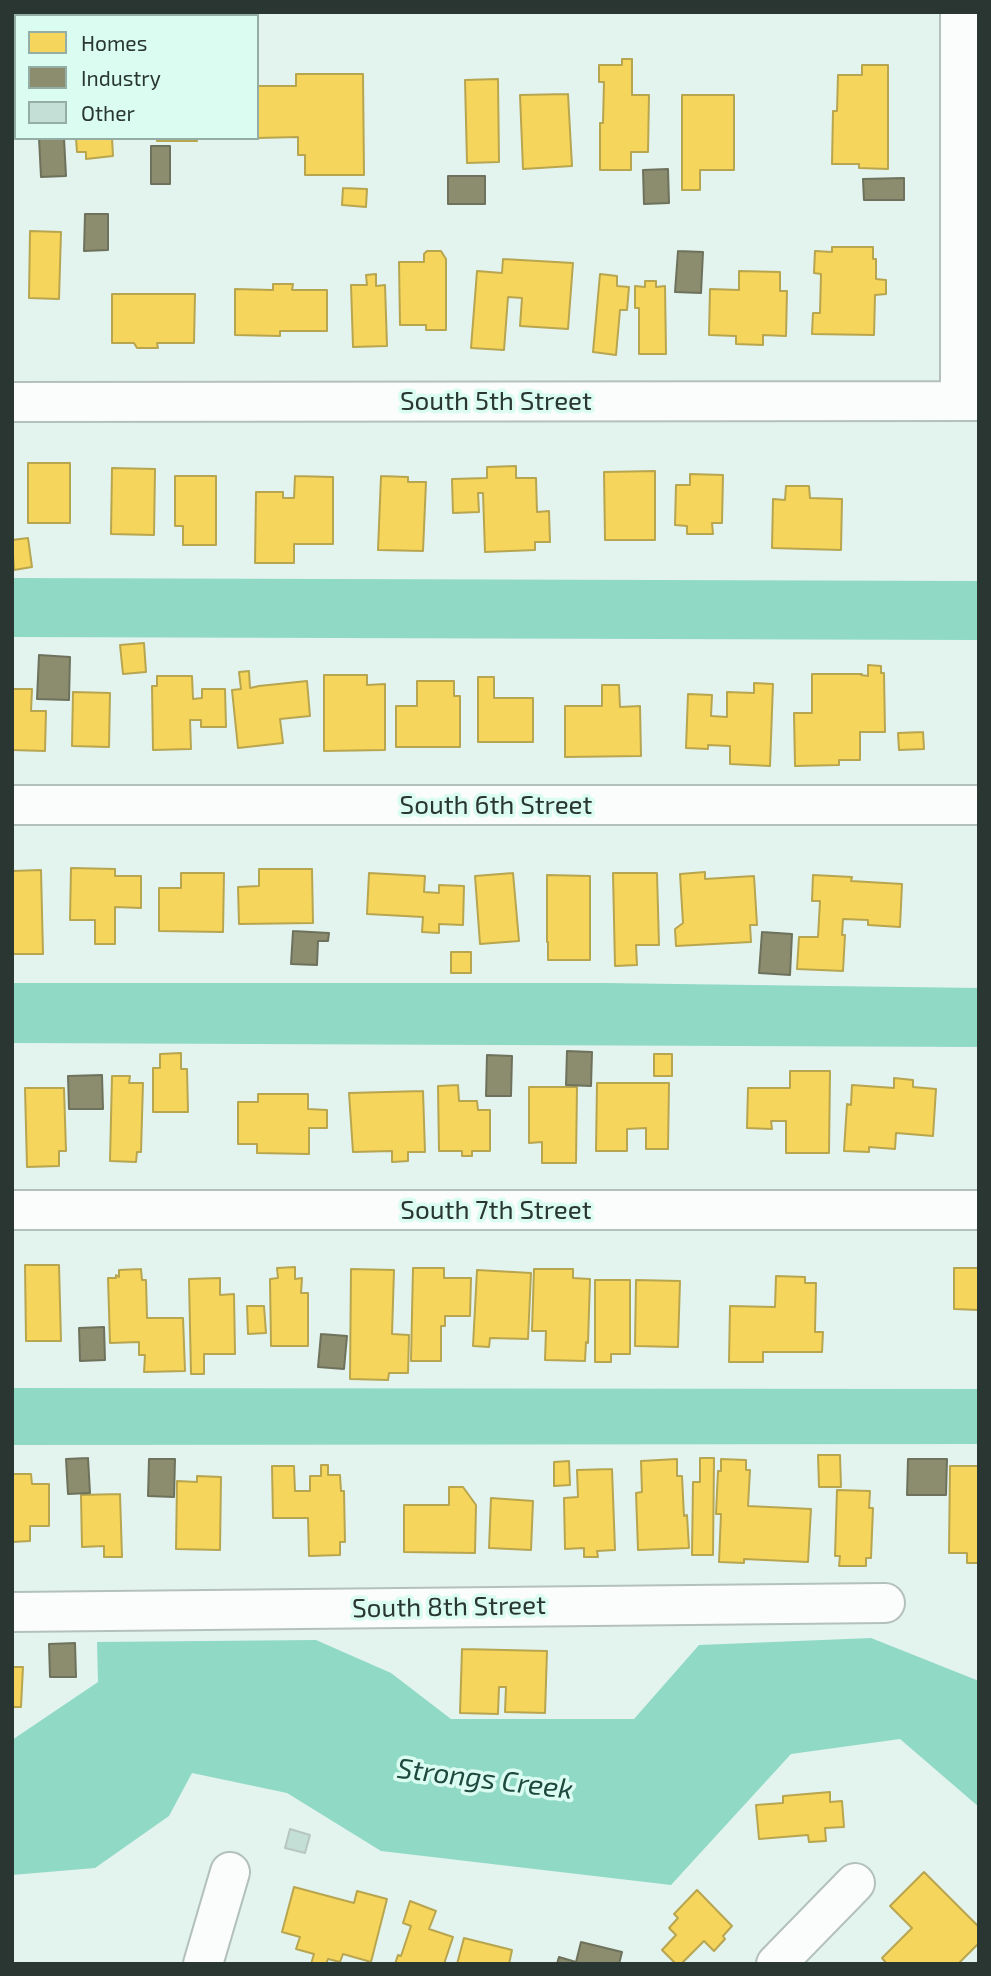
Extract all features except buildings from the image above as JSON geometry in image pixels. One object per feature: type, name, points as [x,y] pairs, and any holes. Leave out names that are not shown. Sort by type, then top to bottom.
[{"type":"street","points":[[960,12],[970,401]]},
{"type":"street","name":"South 5th Street","points":[[12,402],[970,401]]},
{"type":"street","name":"South 6th Street","points":[[12,805],[979,805]]},
{"type":"street","name":"South 7th Street","points":[[12,1210],[979,1210]]},
{"type":"street","name":"South 8th Street","points":[[12,1612],[885,1602]]},
{"type":"street","points":[[203,1964],[230,1872]]},
{"type":"street","points":[[776,1964],[855,1883]]},
{"type":"water","points":[[12,578],[979,581],[979,640],[12,637]]},
{"type":"water","points":[[12,983],[603,983],[979,988],[979,1047],[12,1043]]},
{"type":"water","points":[[12,1388],[979,1389],[979,1444],[12,1445]]},
{"type":"water","name":"Strongs Creek","points":[[871,1638],[979,1681],[979,1807],[900,1739],[791,1754],[671,1885],[381,1851],[287,1793],[192,1773],[169,1816],[95,1868],[12,1875],[12,1740],[98,1682],[97,1642],[316,1640],[391,1673],[451,1719],[634,1719],[699,1645]]}]
